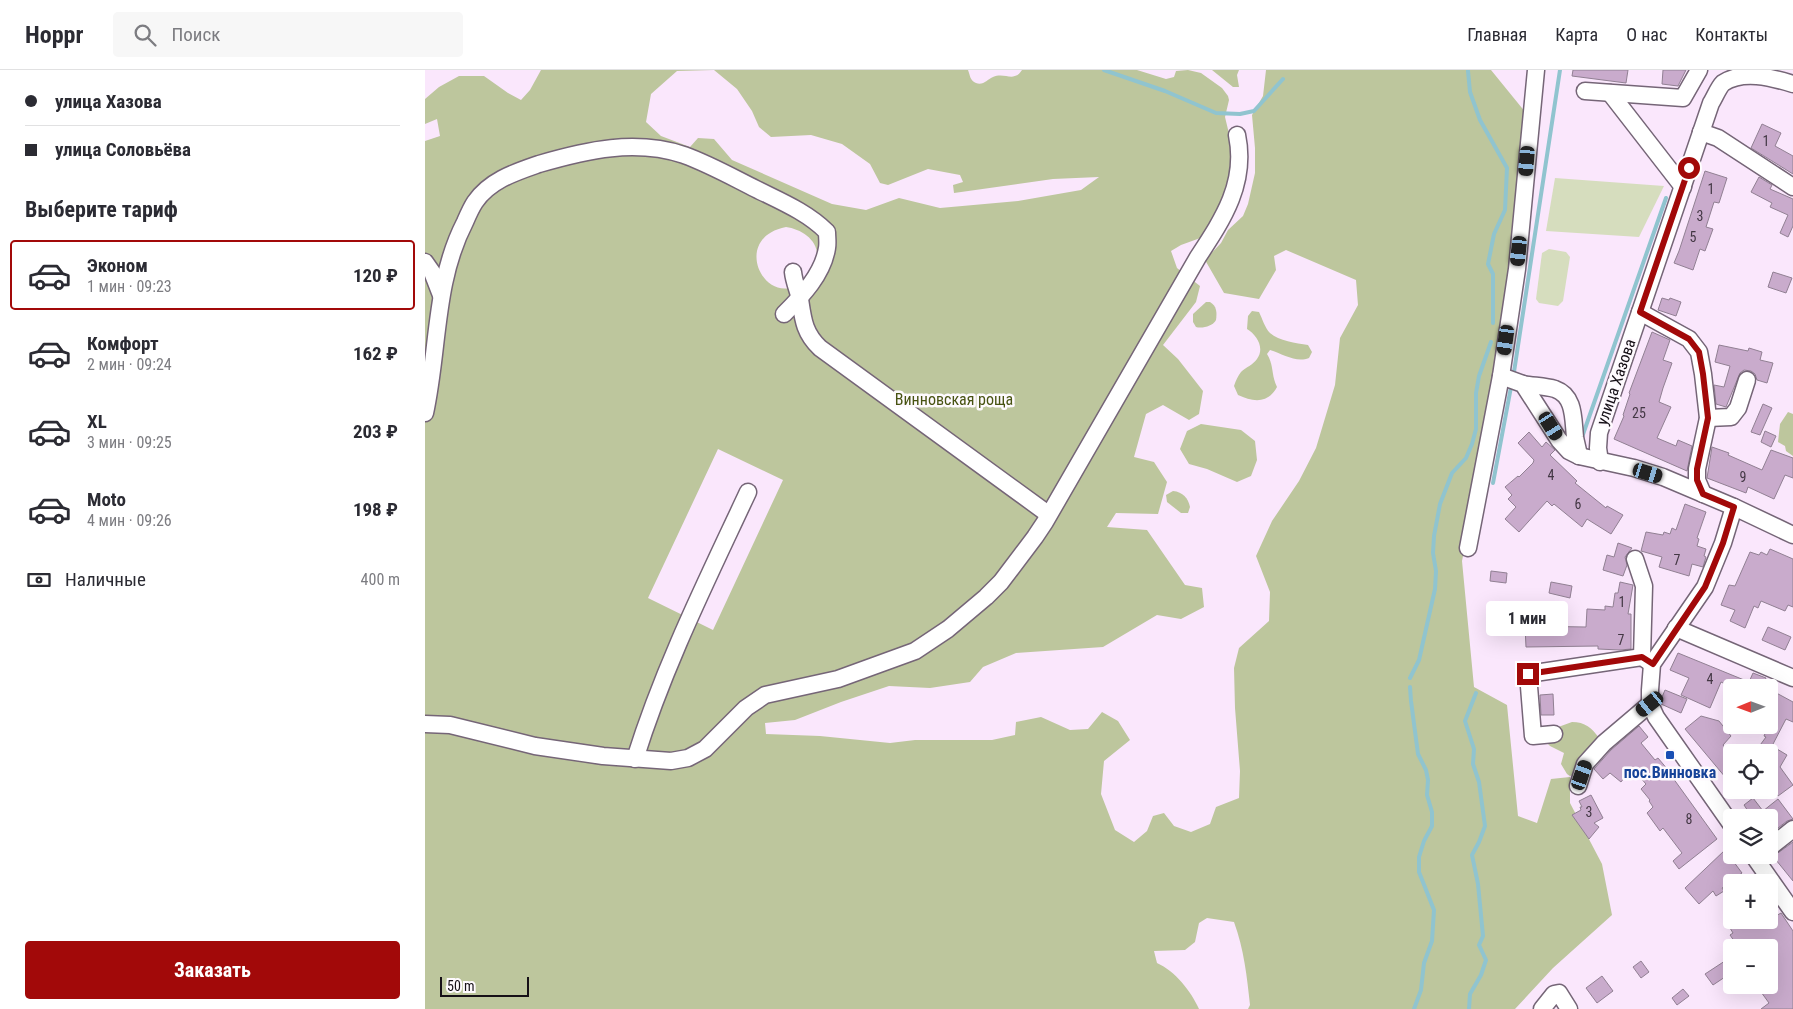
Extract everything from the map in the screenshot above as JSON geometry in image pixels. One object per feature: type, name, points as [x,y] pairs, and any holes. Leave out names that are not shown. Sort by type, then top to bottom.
[{"type":"street","points":[[1467,548],[1501,376],[1517,270],[1536,70]]},
{"type":"street","points":[[1585,91],[1683,98],[1699,70]]},
{"type":"street","name":"улица Хазова","points":[[1600,462],[1598,448],[1599,433],[1711,103],[1723,83],[1737,73],[1750,71],[1793,84]]},
{"type":"street","points":[[1610,93],[1683,186]]},
{"type":"street","points":[[1701,132],[1718,138],[1793,187]]},
{"type":"street","points":[[425,724],[450,724],[535,746],[635,759],[671,761],[688,758],[705,749],[746,708],[765,695],[839,679],[915,652],[948,629],[1001,582],[1035,537],[1198,257],[1218,227],[1235,190],[1240,163],[1237,135]]},
{"type":"street","points":[[425,413],[430,392],[441,295],[448,265],[460,232],[475,202],[497,181],[518,171],[561,158],[605,148],[633,147],[658,149],[684,156],[716,169],[818,223],[827,232],[828,247],[815,278],[784,314]]},
{"type":"street","points":[[425,262],[432,272],[441,295]]},
{"type":"street","points":[[793,272],[801,312],[810,339],[1048,514]]},
{"type":"street","points":[[1640,312],[1689,339],[1699,352],[1708,418],[1697,469],[1697,480],[1703,494]]},
{"type":"street","points":[[1501,376],[1523,384],[1554,389],[1564,394],[1570,402],[1579,456]]},
{"type":"street","points":[[1708,418],[1731,417],[1738,408],[1747,380]]},
{"type":"street","points":[[1523,384],[1559,440],[1569,451],[1600,462],[1634,468],[1663,477],[1734,507],[1793,535]]},
{"type":"street","points":[[635,759],[674,650],[748,492]]},
{"type":"street","points":[[1554,734],[1533,736],[1528,674],[1647,660],[1676,628],[1705,587],[1723,543],[1734,507]]},
{"type":"street","points":[[1635,559],[1644,586],[1650,704],[1656,717],[1723,813]]},
{"type":"street","points":[[1676,628],[1793,678]]},
{"type":"street","points":[[1578,786],[1585,764],[1604,743],[1650,704]]},
{"type":"street","points":[[1778,841],[1793,829]]},
{"type":"street","points":[[1761,864],[1793,912]]},
{"type":"street","points":[[1542,1009],[1554,994],[1559,994],[1569,1009]]},
{"type":"green space","name":"Винновская роща","points":[[541,70],[714,70],[968,70],[973,81],[979,84],[997,76],[1016,76],[1022,70],[1137,70],[1166,79],[1174,77],[1176,71],[1188,70],[1201,73],[1222,88],[1229,100],[1225,117],[1232,146],[1229,188],[1203,237],[1171,251],[1177,268],[1200,286],[1196,302],[1163,345],[1178,359],[1203,391],[1199,414],[1189,420],[1163,405],[1146,414],[1134,457],[1154,462],[1167,482],[1158,514],[1116,513],[1107,527],[1147,530],[1185,585],[1202,588],[1204,607],[1181,619],[1157,615],[1103,647],[1016,653],[983,667],[970,682],[930,688],[889,686],[795,720],[765,723],[766,734],[820,736],[890,743],[915,740],[992,740],[1015,735],[1016,722],[1041,717],[1070,730],[1088,729],[1102,712],[1118,721],[1130,740],[1104,761],[1101,794],[1115,830],[1134,842],[1147,831],[1153,816],[1164,813],[1174,826],[1191,832],[1210,824],[1216,807],[1239,798],[1240,771],[1234,668],[1239,648],[1269,621],[1270,592],[1256,556],[1272,521],[1299,481],[1316,448],[1335,385],[1340,338],[1358,305],[1356,280],[1286,250],[1274,256],[1276,270],[1259,299],[1224,293],[1205,260],[1221,243],[1228,230],[1243,216],[1248,204],[1255,173],[1252,115],[1263,96],[1266,70],[1491,70],[1531,119],[1524,252],[1462,561],[1474,687],[1507,705],[1518,816],[1537,823],[1551,779],[1570,777],[1570,803],[1602,864],[1612,915],[1553,968],[1515,1009],[1248,1009],[1250,1005],[1245,963],[1234,922],[1207,918],[1199,923],[1195,942],[1185,950],[1154,951],[1157,963],[1182,982],[1192,995],[1199,1009],[425,1009],[425,141],[440,136],[437,119],[425,124],[425,99],[439,87],[459,76],[484,76],[521,100],[530,90]],"holes":[[[714,70],[737,89],[752,111],[759,127],[771,137],[811,135],[842,144],[870,164],[880,183],[888,185],[928,169],[960,175],[963,182],[953,185],[954,193],[1053,179],[1099,177],[1081,190],[1018,201],[940,208],[899,198],[866,210],[832,204],[732,160],[714,139],[698,138],[690,147],[661,136],[646,122],[651,94],[677,71]],[[786,227],[792,228],[803,233],[812,241],[817,252],[817,258],[810,278],[793,287],[781,288],[771,284],[763,276],[758,265],[757,254],[761,242],[770,233]],[[718,449],[783,480],[713,630],[648,598]]]},
{"type":"green space","points":[[1212,70],[1239,70],[1237,75],[1239,87],[1233,87]]},
{"type":"green space","points":[[1555,178],[1664,186],[1639,237],[1546,231]]},
{"type":"green space","points":[[1549,249],[1566,252],[1570,257],[1563,301],[1558,306],[1539,303],[1536,299],[1542,253]]},
{"type":"green space","points":[[1206,302],[1210,302],[1215,308],[1216,320],[1207,326],[1196,327],[1193,322],[1193,314]]},
{"type":"green space","points":[[1252,311],[1259,312],[1270,333],[1274,336],[1308,345],[1312,352],[1309,358],[1299,359],[1270,350],[1267,354],[1271,362],[1277,387],[1273,393],[1260,400],[1238,395],[1234,386],[1241,372],[1254,363],[1260,351],[1257,338],[1247,329],[1248,316]]},
{"type":"green space","points":[[1788,412],[1793,414],[1793,456],[1786,451],[1785,446],[1778,442],[1780,424]]},
{"type":"green space","points":[[1201,424],[1241,430],[1255,441],[1257,460],[1251,476],[1237,482],[1207,469],[1189,464],[1180,449],[1187,431]]},
{"type":"green space","points":[[1173,491],[1182,494],[1186,498],[1190,507],[1188,513],[1181,513],[1167,502],[1166,495]]},
{"type":"green space","points":[[1572,722],[1588,726],[1599,738],[1573,775],[1570,776],[1561,764],[1564,753],[1546,742],[1550,730]]},
{"type":"building","points":[[1573,70],[1628,70],[1626,83],[1572,76]]},
{"type":"building","points":[[1663,70],[1686,70],[1678,86],[1662,84]]},
{"type":"building","points":[[1762,124],[1781,133],[1775,146],[1793,156],[1793,174],[1751,148]]},
{"type":"building","points":[[1705,171],[1727,178],[1719,203],[1714,202],[1706,227],[1713,229],[1705,251],[1700,249],[1693,270],[1674,263]]},
{"type":"building","points":[[1759,177],[1772,185],[1770,189],[1793,199],[1793,226],[1788,237],[1780,233],[1788,215],[1770,207],[1772,203],[1751,192]]},
{"type":"building","points":[[1773,272],[1792,278],[1786,293],[1768,287]]},
{"type":"building","points":[[1662,298],[1669,300],[1670,298],[1681,302],[1676,316],[1658,310]]},
{"type":"building","points":[[1652,332],[1670,340],[1663,360],[1672,363],[1659,402],[1671,407],[1657,438],[1676,446],[1678,440],[1692,446],[1687,471],[1614,439],[1624,416],[1629,393]]},
{"type":"building","points":[[1719,345],[1748,351],[1749,348],[1762,352],[1760,360],[1773,363],[1767,383],[1757,380],[1755,374],[1751,371],[1744,370],[1740,373],[1726,407],[1716,404],[1714,385],[1724,387],[1730,366],[1715,362]]},
{"type":"building","points":[[1763,404],[1772,408],[1760,435],[1751,432]]},
{"type":"building","points":[[1765,431],[1776,436],[1771,447],[1761,442]]},
{"type":"building","points":[[1529,432],[1542,447],[1546,442],[1555,450],[1550,455],[1577,481],[1575,483],[1606,508],[1607,506],[1623,515],[1611,534],[1587,519],[1582,527],[1554,504],[1552,506],[1547,501],[1519,532],[1505,519],[1516,507],[1508,499],[1512,495],[1505,487],[1519,477],[1534,460],[1518,443]]},
{"type":"building","points":[[1712,447],[1729,453],[1728,455],[1762,470],[1771,450],[1793,458],[1793,478],[1785,475],[1774,499],[1748,487],[1746,493],[1707,478]]},
{"type":"building","points":[[1685,504],[1706,512],[1697,538],[1699,539],[1697,546],[1706,549],[1704,556],[1706,557],[1703,567],[1692,564],[1689,576],[1659,567],[1662,557],[1641,551],[1646,532],[1663,535],[1664,532],[1670,534],[1672,528],[1676,530]]},
{"type":"building","points":[[1618,543],[1632,548],[1625,557],[1627,565],[1623,576],[1603,570],[1607,555],[1614,557]]},
{"type":"building","points":[[1770,549],[1793,559],[1793,607],[1788,605],[1785,611],[1761,601],[1758,608],[1754,606],[1745,628],[1730,621],[1735,610],[1721,605],[1729,585],[1735,586],[1750,552],[1759,555],[1761,552],[1767,555]]},
{"type":"building","points":[[1491,571],[1507,573],[1506,583],[1490,581]]},
{"type":"building","points":[[1551,582],[1572,586],[1570,598],[1549,593]]},
{"type":"building","points":[[1620,582],[1633,585],[1628,614],[1631,614],[1631,649],[1598,649],[1598,646],[1526,647],[1525,626],[1586,627],[1587,609],[1605,610],[1605,606],[1613,607],[1615,593],[1618,593]]},
{"type":"building","points":[[1768,627],[1791,637],[1785,650],[1762,640]]},
{"type":"building","points":[[1678,653],[1742,679],[1723,679],[1723,683],[1721,682],[1710,708],[1681,695],[1689,678],[1670,670]]},
{"type":"building","points":[[1753,673],[1766,679],[1750,679]]},
{"type":"building","points":[[1665,690],[1687,699],[1681,713],[1661,704],[1660,702]]},
{"type":"building","points":[[1553,694],[1554,715],[1541,715],[1540,695]]},
{"type":"building","points":[[1778,694],[1793,702],[1793,722],[1786,719],[1773,744],[1761,744],[1766,737],[1764,736],[1765,734],[1778,734]]},
{"type":"building","points":[[1701,716],[1719,721],[1723,726],[1723,734],[1729,734],[1731,736],[1723,744],[1723,774],[1685,729]]},
{"type":"building","points":[[1639,726],[1648,737],[1641,743],[1655,760],[1658,758],[1674,777],[1717,839],[1679,869],[1673,861],[1682,853],[1663,828],[1660,831],[1647,813],[1653,807],[1641,789],[1646,784],[1632,768],[1621,782],[1610,773],[1603,779],[1594,769],[1611,750]]},
{"type":"building","points":[[1778,750],[1787,755],[1780,767],[1793,785],[1778,796]]},
{"type":"building","points":[[1591,795],[1603,818],[1594,823],[1599,827],[1589,839],[1572,815],[1581,810],[1580,807],[1582,807],[1579,801]]},
{"type":"building","points":[[1754,799],[1761,809],[1747,809],[1744,805]]},
{"type":"building","points":[[1778,799],[1793,819],[1778,828],[1778,809],[1766,809]]},
{"type":"building","points":[[1793,842],[1793,881],[1778,862],[1778,853]]},
{"type":"building","points":[[1723,852],[1723,864],[1735,864],[1742,873],[1723,874],[1723,892],[1716,896],[1713,891],[1699,904],[1685,888]]},
{"type":"building","points":[[1781,913],[1793,931],[1793,1009],[1761,1009],[1769,1003],[1762,994],[1778,994],[1778,939],[1733,939],[1730,935],[1733,933],[1731,929],[1778,929],[1778,915]]},
{"type":"building","points":[[1641,961],[1649,972],[1641,978],[1633,967]]},
{"type":"building","points":[[1723,962],[1723,978],[1713,985],[1705,974]]},
{"type":"building","points":[[1602,976],[1613,991],[1597,1003],[1586,988]]},
{"type":"building","points":[[1683,989],[1689,996],[1677,1005],[1672,998]]},
{"type":"waterway","points":[[1104,70],[1165,91],[1216,113],[1240,114],[1254,111],[1283,79]]},
{"type":"waterway","points":[[1514,372],[1560,70]]},
{"type":"waterway","points":[[1468,71],[1470,92],[1480,120],[1507,168],[1505,210],[1494,234],[1488,264],[1493,274],[1493,323]]},
{"type":"waterway","points":[[1581,440],[1666,198]]},
{"type":"waterway","points":[[1410,678],[1419,660],[1435,589],[1436,571],[1433,553],[1440,504],[1452,473],[1466,458],[1472,444],[1476,429],[1476,393],[1479,376],[1491,342]]},
{"type":"waterway","points":[[1493,483],[1511,387]]},
{"type":"waterway","points":[[1410,687],[1418,754],[1426,770],[1428,780],[1427,795],[1432,812],[1432,826],[1424,841],[1419,857],[1419,872],[1434,910],[1432,941],[1424,963],[1421,990],[1414,1009]]},
{"type":"waterway","points":[[1469,1009],[1470,994],[1481,975],[1486,960],[1479,945],[1483,936],[1478,884],[1472,855],[1485,826],[1479,782],[1473,764],[1474,749],[1465,721],[1476,693]]},
{"type":"place","name":"пос.Винновка","points":[[1670,755]]},
{"type":"route","points":[[1528,674],[1642,657],[1653,664],[1705,587],[1723,543],[1734,507],[1703,494],[1697,480],[1697,469],[1708,418],[1699,352],[1689,339],[1640,312],[1689,168]]}]
